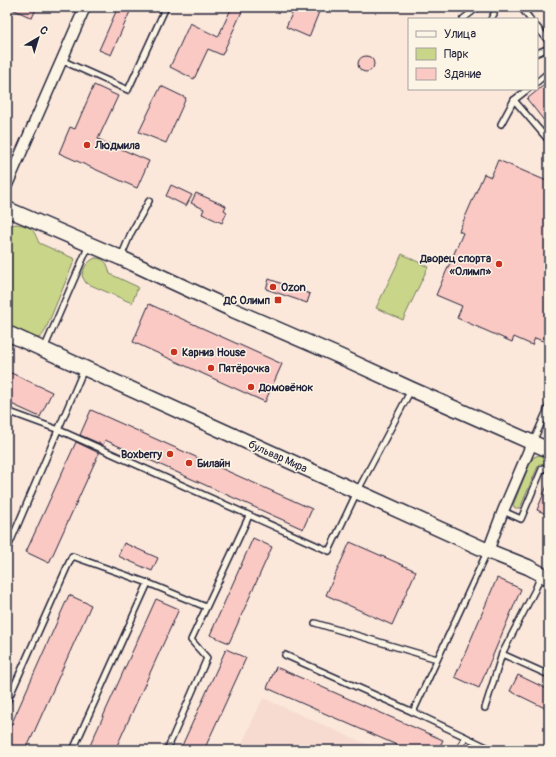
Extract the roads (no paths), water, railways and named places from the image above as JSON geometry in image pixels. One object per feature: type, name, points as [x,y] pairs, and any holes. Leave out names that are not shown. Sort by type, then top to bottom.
[{"type":"street","points":[[7,185],[60,60],[85,7]]},
{"type":"street","points":[[7,209],[89,246],[121,258],[233,310],[549,450]]},
{"type":"street","name":"бульвар Мира","points":[[7,333],[545,576]]},
{"type":"street","points":[[488,551],[503,511],[532,443]]},
{"type":"lane","points":[[60,60],[128,90],[166,7]]},
{"type":"lane","points":[[465,18],[478,7]]},
{"type":"lane","points":[[493,17],[494,7]]},
{"type":"lane","points":[[521,7],[529,18]]},
{"type":"lane","points":[[538,28],[549,42]]},
{"type":"lane","points":[[538,53],[549,48]]},
{"type":"lane","points":[[538,81],[548,74]]},
{"type":"lane","points":[[501,124],[514,100],[527,90]]},
{"type":"lane","points":[[514,100],[549,141]]},
{"type":"lane","points":[[121,258],[149,201]]},
{"type":"lane","points":[[44,350],[89,246]]},
{"type":"lane","points":[[7,550],[85,368]]},
{"type":"lane","points":[[7,411],[59,430],[329,551],[357,492],[411,389]]},
{"type":"lane","points":[[532,443],[549,406]]},
{"type":"lane","points":[[503,511],[521,519],[542,469],[549,470]]},
{"type":"lane","points":[[167,750],[207,658],[191,640],[249,516]]},
{"type":"lane","points":[[413,712],[488,551]]},
{"type":"lane","points":[[7,702],[72,556],[148,583],[206,607]]},
{"type":"lane","points":[[485,708],[502,654],[535,590],[545,576]]},
{"type":"lane","points":[[73,750],[148,583]]},
{"type":"lane","points":[[315,623],[437,659]]},
{"type":"lane","points":[[502,654],[549,675]]},
{"type":"lane","points":[[285,655],[413,712],[493,750]]},
{"type":"lane","points":[[459,750],[465,737]]},
{"type":"place","name":"Людмила","points":[[87,145]]},
{"type":"place","name":"Дворец спорта «Олимп»","points":[[499,264]]},
{"type":"place","name":"Ozon","points":[[273,287]]},
{"type":"place","name":"ДС Олимп","points":[[278,300]]},
{"type":"place","name":"Карниз House","points":[[174,352]]},
{"type":"place","name":"Пятёрочка","points":[[211,368]]},
{"type":"place","name":"Домовёнок","points":[[251,387]]},
{"type":"place","name":"Boxberry","points":[[170,454]]},
{"type":"place","name":"Билайн","points":[[189,463]]}]
